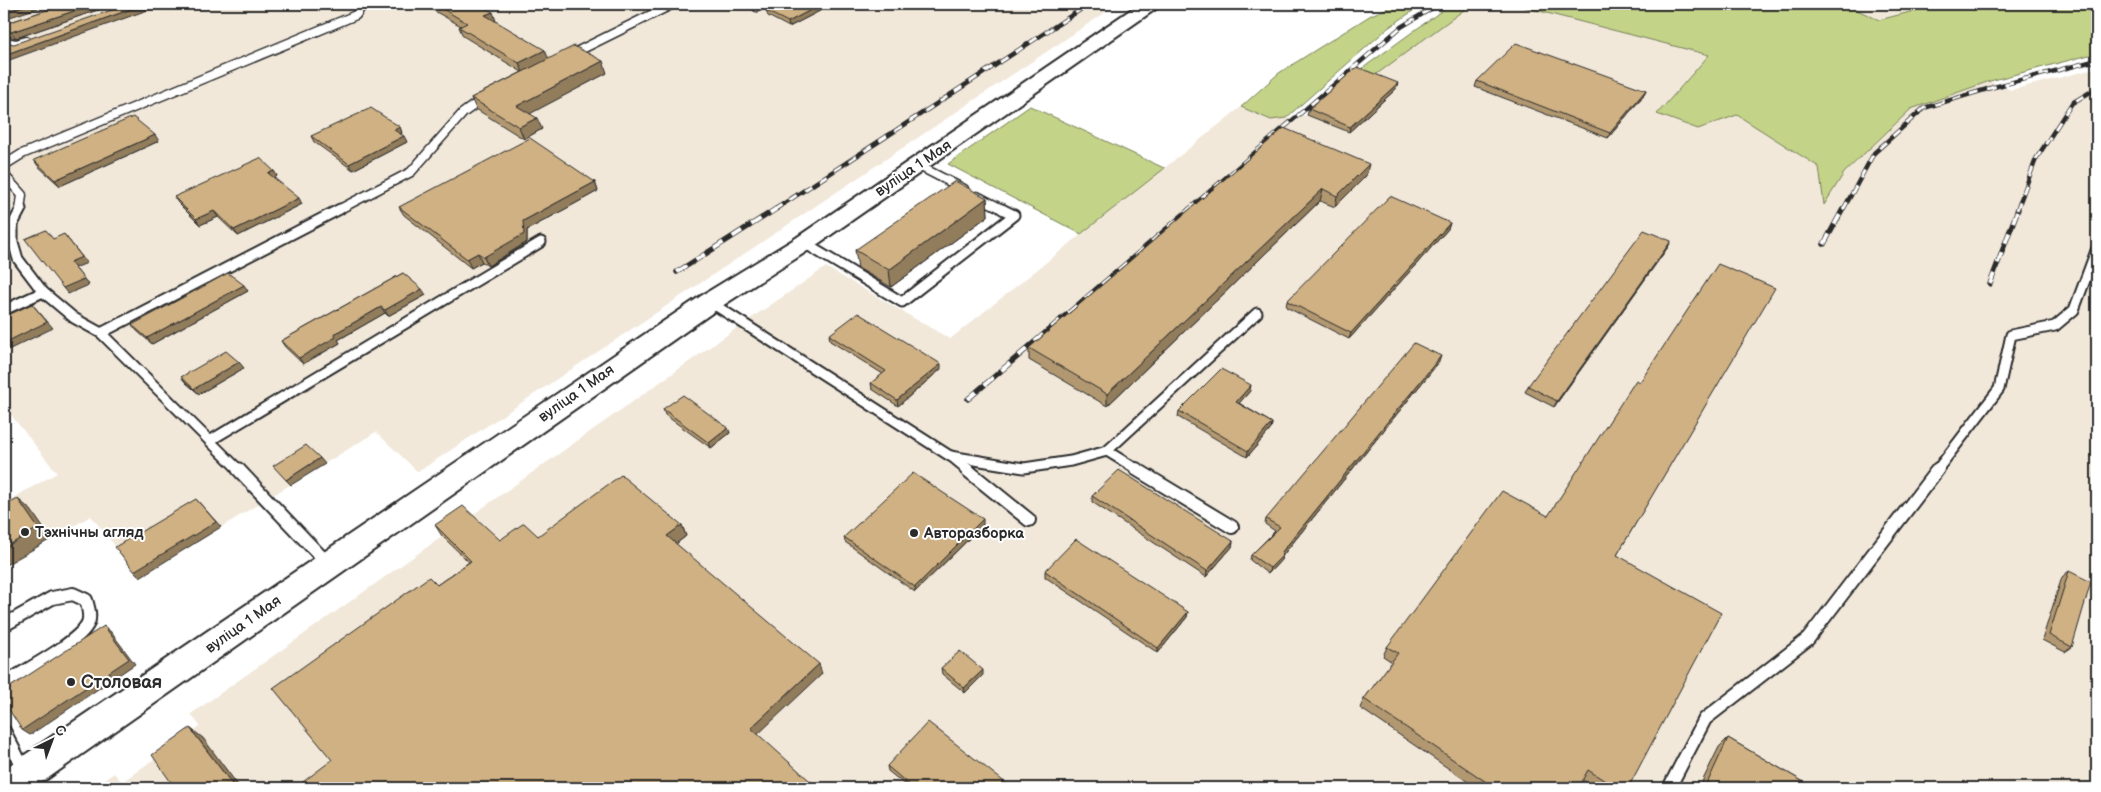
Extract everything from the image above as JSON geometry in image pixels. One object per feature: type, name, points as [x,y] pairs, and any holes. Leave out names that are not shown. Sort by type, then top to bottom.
[{"type":"street","name":"вуліца 1 Мая","points":[[4,788],[710,302],[804,243],[1151,4]]},
{"type":"lane","points":[[4,168],[6,164],[22,154],[356,15],[361,7],[359,4]]},
{"type":"lane","points":[[563,59],[673,4]]},
{"type":"lane","points":[[4,40],[16,44],[31,40]]},
{"type":"lane","points":[[101,333],[411,172],[426,159],[457,116],[476,102],[493,93]]},
{"type":"lane","points":[[804,243],[902,302],[1014,215],[918,165]]},
{"type":"lane","points":[[4,174],[22,195],[22,207],[8,226],[18,259],[43,292],[74,318],[101,333],[211,440],[329,564]]},
{"type":"lane","points":[[211,440],[541,242]]},
{"type":"lane","points":[[1669,788],[1705,720],[1808,639],[1994,396],[1999,389],[2012,335],[2055,326],[2074,310],[2097,248]]},
{"type":"lane","points":[[4,310],[43,292]]},
{"type":"lane","points":[[710,302],[950,456],[1029,520]]},
{"type":"lane","points":[[950,456],[1024,468],[1071,461],[1107,452],[1257,313]]},
{"type":"lane","points":[[1107,452],[1232,527]]},
{"type":"lane","points":[[4,625],[52,598],[73,594],[86,600],[90,610],[88,623],[75,637],[4,684]]},
{"type":"lane","points":[[4,731],[26,773]]},
{"type":"shaded area","points":[[4,4],[1118,4],[418,472],[376,432],[140,577],[91,516],[4,566],[4,503],[57,473],[4,406]]},
{"type":"shaded area","points":[[1472,4],[1512,4],[1709,55],[1657,114],[1698,129],[1737,114],[1819,167],[1824,204],[1844,173],[1911,109],[1990,81],[2011,90],[2097,68],[2097,788],[93,788],[114,773],[122,782],[200,726],[191,714],[826,267],[950,339],[1241,107],[1271,120],[1307,115],[1356,73],[1370,78]]},
{"type":"shaded area","points":[[1844,4],[1941,4],[1879,20]]},
{"type":"green space","points":[[1398,4],[1423,4],[1388,28],[1286,118],[1271,120],[1241,107],[1279,73],[1371,15]]},
{"type":"green space","points":[[1451,4],[1472,4],[1370,79],[1356,73]]},
{"type":"green space","points":[[1512,4],[1844,4],[1879,20],[1941,4],[2097,4],[2097,53],[1990,81],[1911,109],[1844,173],[1824,205],[1819,167],[1737,115],[1698,129],[1657,114],[1709,55]]},
{"type":"green space","points":[[1030,106],[1165,168],[1081,234],[948,164]]},
{"type":"building","points":[[4,4],[29,4],[4,12]]},
{"type":"building","points":[[65,4],[95,4],[11,32],[4,31],[4,24]]},
{"type":"building","points":[[129,4],[145,4],[4,55],[4,42],[14,44]]},
{"type":"building","points":[[434,4],[478,4],[493,12],[485,15],[545,50],[519,63],[459,27],[467,23]]},
{"type":"building","points":[[779,4],[822,4],[788,22],[766,11]]},
{"type":"building","points":[[1516,43],[1646,90],[1610,133],[1477,81]]},
{"type":"building","points":[[574,46],[603,61],[517,106],[537,118],[519,127],[471,98]]},
{"type":"building","points":[[1357,67],[1398,83],[1350,127],[1309,109]]},
{"type":"building","points":[[371,108],[400,127],[394,130],[404,136],[349,164],[311,136]]},
{"type":"building","points":[[133,117],[155,135],[55,180],[34,160]]},
{"type":"building","points":[[1284,128],[1369,164],[1337,196],[1323,189],[1107,394],[1029,348]]},
{"type":"building","points":[[530,138],[595,182],[523,221],[524,234],[484,257],[478,253],[467,259],[399,207]]},
{"type":"building","points":[[260,158],[274,171],[268,173],[299,198],[234,230],[214,211],[196,219],[174,197]]},
{"type":"building","points":[[955,181],[987,198],[889,270],[855,250]]},
{"type":"building","points":[[1390,196],[1450,223],[1351,333],[1287,301]]},
{"type":"building","points":[[46,230],[53,239],[64,234],[82,257],[70,262],[84,279],[63,288],[25,239]]},
{"type":"building","points":[[1644,230],[1671,241],[1557,401],[1528,386]]},
{"type":"building","points":[[1718,264],[1775,288],[1617,555],[1721,613],[1628,788],[1616,788],[1588,770],[1578,788],[1495,788],[1364,699],[1398,653],[1387,647],[1502,491],[1548,516],[1636,380],[1640,382]]},
{"type":"building","points":[[228,273],[244,285],[147,338],[132,325]]},
{"type":"building","points":[[403,273],[422,289],[385,310],[381,307],[334,334],[336,337],[299,358],[281,341]]},
{"type":"building","points":[[32,304],[47,322],[4,343],[4,317]]},
{"type":"building","points":[[858,313],[941,364],[897,400],[871,383],[886,371],[829,335]]},
{"type":"building","points":[[1414,343],[1441,356],[1281,553],[1283,555],[1270,568],[1251,555],[1280,527],[1266,519]]},
{"type":"building","points":[[226,351],[239,362],[194,389],[181,377]]},
{"type":"building","points":[[1221,369],[1251,385],[1236,402],[1272,423],[1248,451],[1179,411]]},
{"type":"building","points":[[683,395],[728,428],[709,443],[663,409]]},
{"type":"building","points":[[306,445],[320,458],[286,480],[273,466]]},
{"type":"building","points":[[1119,470],[1233,541],[1207,571],[1092,496]]},
{"type":"building","name":"Авторазборка","points":[[913,473],[983,519],[915,587],[844,537]]},
{"type":"building","points":[[621,475],[682,525],[667,536],[819,664],[751,728],[818,788],[295,788],[332,760],[273,688],[429,577],[437,585],[471,561],[435,525],[463,506],[500,540],[524,523],[538,536]]},
{"type":"building","points":[[18,499],[38,528],[4,548],[4,506]]},
{"type":"building","points":[[196,499],[216,522],[134,571],[115,547]]},
{"type":"building","name":"Авторазборка","points":[[1076,539],[1188,612],[1158,648],[1045,571]]},
{"type":"building","points":[[2069,571],[2091,582],[2072,647],[2049,635]]},
{"type":"building","name":"Столовая","points":[[104,626],[129,659],[22,730],[4,702],[4,691]]},
{"type":"building","points":[[960,651],[983,670],[964,688],[941,668]]},
{"type":"building","points":[[928,722],[1012,788],[913,788],[887,766]]},
{"type":"building","points":[[190,728],[235,788],[175,788],[152,755]]},
{"type":"building","points":[[1728,738],[1814,788],[1705,788]]},
{"type":"railway","points":[[774,210],[1089,4]]},
{"type":"railway","points":[[1188,210],[1401,27],[1439,4]]},
{"type":"railway","points":[[1843,210],[1874,153],[1924,108],[1994,87],[2097,60]]},
{"type":"railway","points":[[2017,210],[2036,159],[2072,103],[2097,88]]},
{"type":"railway","points":[[677,272],[776,209]]},
{"type":"railway","points":[[968,399],[1190,209]]},
{"type":"railway","points":[[1824,244],[1843,209]]},
{"type":"railway","points":[[1990,284],[2018,209]]},
{"type":"place","name":"Тэхнічны агляд","points":[[25,532]]},
{"type":"place","name":"Авторазборка","points":[[914,533]]},
{"type":"place","name":"Столовая","points":[[71,682]]}]
